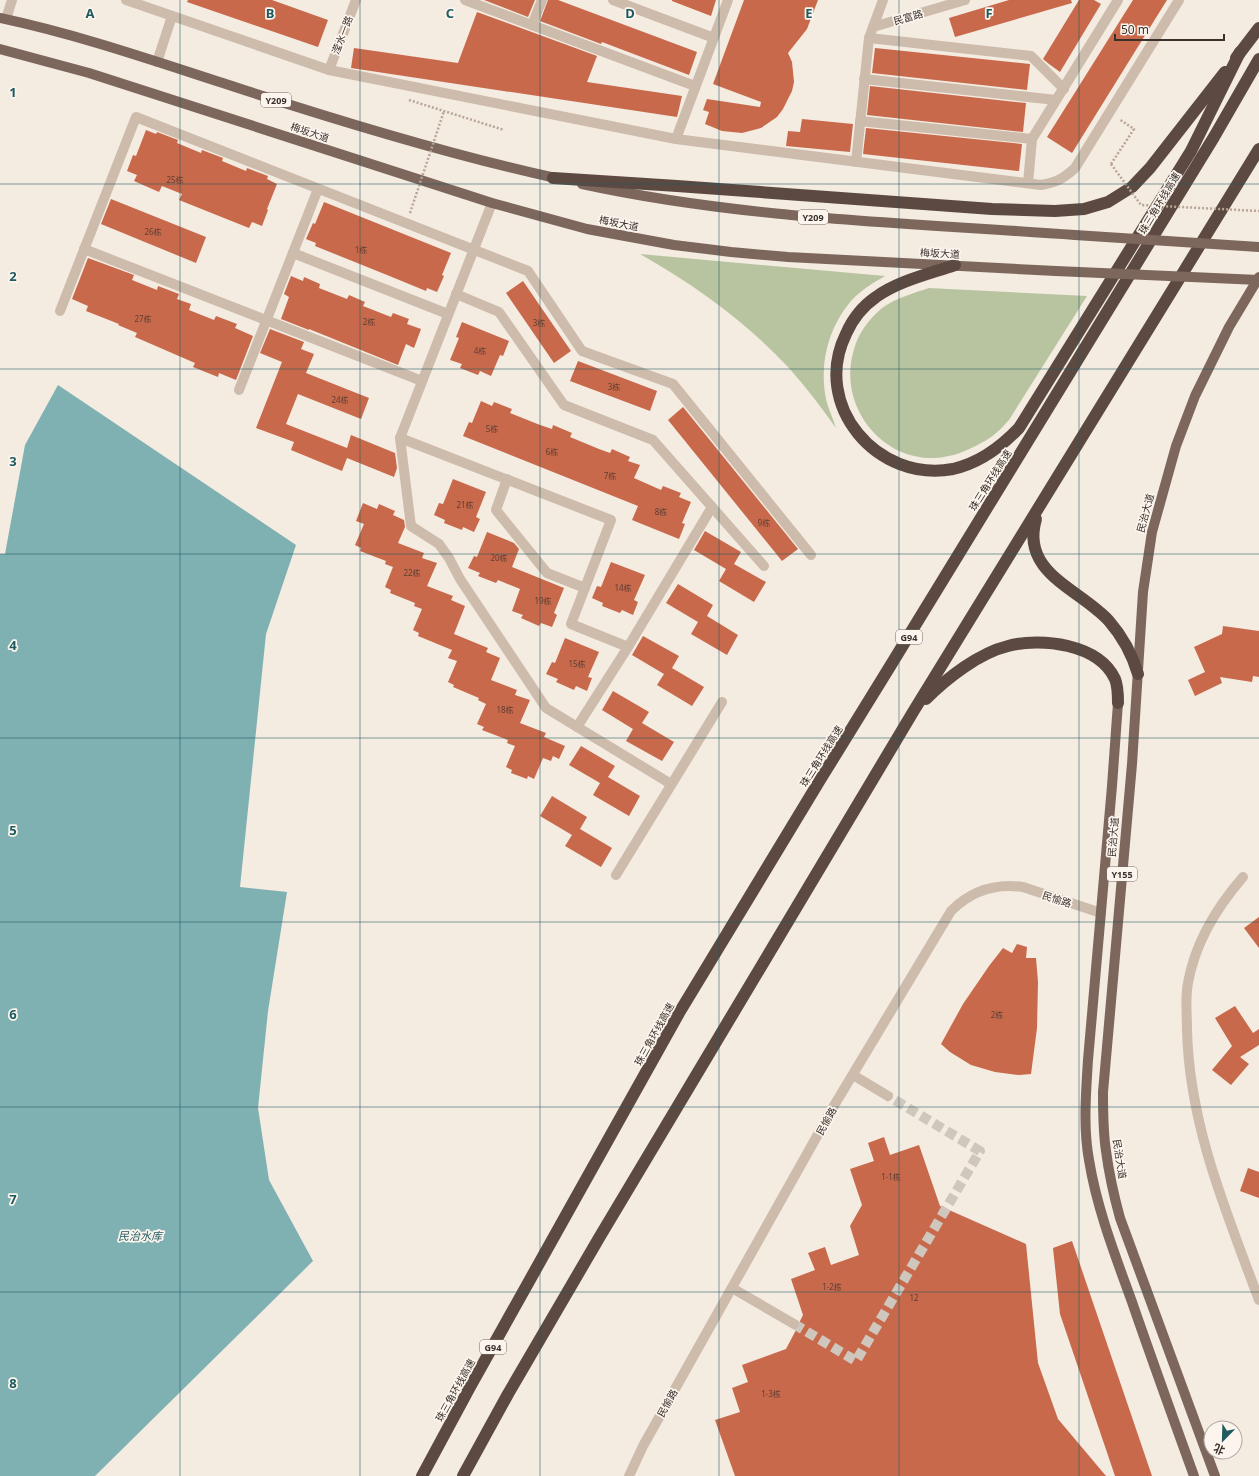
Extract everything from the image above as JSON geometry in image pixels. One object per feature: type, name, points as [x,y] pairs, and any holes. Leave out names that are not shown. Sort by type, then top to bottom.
[{"type":"highway","points":[[553,178],[992,209],[1055,211],[1084,209],[1108,202],[1132,187],[1150,168],[1259,28]]},
{"type":"highway","points":[[955,265],[891,288],[875,297],[861,310],[850,324],[842,341],[838,359],[836,378],[839,396],[845,414],[854,430],[866,444],[881,456],[898,464],[916,469],[935,471],[953,469],[972,463],[990,454],[1006,442],[1019,428],[1191,151],[1240,52]]},
{"type":"highway","name":"珠三角环线高速","points":[[422,1476],[470,1387],[679,1013],[1193,171],[1259,59]]},
{"type":"highway","points":[[463,1476],[508,1394],[598,1238],[913,712],[1259,150]]},
{"type":"highway","points":[[1040,507],[1032,536],[1035,554],[1046,570],[1108,620],[1124,640],[1134,660],[1138,674]]},
{"type":"highway","points":[[913,712],[952,677],[984,656],[1008,646],[1048,642],[1069,646],[1099,660],[1109,669],[1115,680],[1118,690],[1118,703]]},
{"type":"main road","name":"梅坂大道","points":[[3,18],[99,43],[313,112],[465,157],[618,192],[698,205],[778,214],[1259,247]]},
{"type":"main road","name":"梅坂大道","points":[[0,49],[89,73],[492,203],[587,229],[674,245],[788,257],[1259,280]]},
{"type":"main road","name":"民治大道","points":[[1215,1476],[1128,1243],[1114,1197],[1106,1151],[1103,1122],[1105,1063],[1132,764],[1146,567],[1152,532],[1176,446],[1195,396],[1229,327],[1259,276]]},
{"type":"main road","name":"民治大道","points":[[1118,703],[1086,1094],[1088,1158],[1094,1187],[1113,1248],[1194,1476]]},
{"type":"street","points":[[3,18],[12,0]]},
{"type":"street","points":[[126,0],[329,70],[676,139],[1041,185],[1054,183],[1066,177],[1075,168],[1179,0]]},
{"type":"street","name":"滢水一路","points":[[329,70],[356,0]]},
{"type":"street","points":[[465,0],[696,86]]},
{"type":"street","points":[[532,25],[542,0]]},
{"type":"street","points":[[613,0],[714,38]]},
{"type":"street","points":[[676,139],[728,0]]},
{"type":"street","points":[[856,162],[869,38],[883,0]]},
{"type":"street","name":"民富路","points":[[873,27],[966,0]]},
{"type":"street","points":[[1028,183],[1032,139],[1118,0]]},
{"type":"street","points":[[157,62],[172,16]]},
{"type":"street","points":[[869,38],[1031,56],[1064,89]]},
{"type":"street","points":[[864,79],[1056,100]]},
{"type":"street","points":[[60,311],[136,117],[528,271],[582,350],[672,384],[811,555]]},
{"type":"street","points":[[860,121],[1032,139]]},
{"type":"street","points":[[239,390],[318,189]]},
{"type":"street","points":[[492,203],[400,438],[411,526],[439,544],[449,558],[460,579],[546,708],[671,784]]},
{"type":"street","points":[[84,249],[422,381]]},
{"type":"street","points":[[293,253],[448,314]]},
{"type":"street","points":[[456,294],[499,312],[564,405],[652,440],[764,566]]},
{"type":"street","points":[[400,438],[612,520],[571,624],[628,647]]},
{"type":"street","points":[[506,479],[496,510],[546,572],[585,588]]},
{"type":"street","points":[[577,727],[628,647],[712,507]]},
{"type":"street","points":[[616,875],[722,702]]},
{"type":"street","points":[[1243,877],[1230,892],[1208,927],[1193,964],[1188,984],[1187,1042],[1194,1099],[1207,1155],[1259,1300]]},
{"type":"street","name":"民愉路","points":[[629,1476],[643,1446],[853,1075],[951,911],[968,896],[989,888],[1012,886],[1022,887],[1101,913]]},
{"type":"street","points":[[853,1075],[888,1096]]},
{"type":"street","points":[[732,1288],[794,1324]]},
{"type":"path","points":[[409,100],[504,130]]},
{"type":"path","points":[[410,213],[444,111]]},
{"type":"path","points":[[1109,112],[1134,129],[1111,164],[1141,205],[1259,211]]},
{"type":"green space","points":[[640,254],[885,276],[863,290],[851,301],[836,323],[827,347],[824,386],[826,399],[836,428],[789,368],[755,335],[719,305],[680,278]]},
{"type":"green space","points":[[929,288],[1087,296],[1009,420],[989,439],[970,449],[953,455],[935,458],[915,456],[897,450],[881,439],[868,426],[858,410],[852,392],[850,373],[853,353],[857,340],[872,318],[882,308],[893,301]]},
{"type":"water","name":"民治水库","points":[[58,385],[296,545],[266,634],[240,887],[287,892],[268,1011],[258,1108],[269,1180],[313,1261],[95,1476],[0,1476],[0,554],[5,554],[25,445]]},
{"type":"building","points":[[188,0],[272,0],[328,20],[318,47],[187,2]]},
{"type":"building","points":[[484,0],[535,0],[528,17]]},
{"type":"building","points":[[548,0],[558,0],[697,52],[689,75],[602,42],[601,44],[540,21]]},
{"type":"building","points":[[672,0],[716,0],[711,16]]},
{"type":"building","points":[[744,0],[818,0],[807,29],[788,53],[792,62],[794,82],[792,91],[783,109],[777,117],[761,128],[742,133],[722,131],[705,124],[709,112],[703,110],[707,99],[760,107],[761,102],[713,84]]},
{"type":"building","points":[[1009,0],[1071,0],[1072,3],[955,37],[949,18]]},
{"type":"building","points":[[1079,0],[1094,0],[1101,4],[1060,72],[1043,59]]},
{"type":"building","points":[[1133,0],[1167,0],[1072,153],[1047,137]]},
{"type":"building","points":[[477,12],[597,56],[587,82],[682,96],[677,117],[351,68],[354,48],[458,63]]},
{"type":"building","points":[[875,48],[1030,64],[1027,90],[872,73]]},
{"type":"building","points":[[870,86],[1026,103],[1023,132],[867,115]]},
{"type":"building","points":[[802,119],[853,124],[850,152],[786,146],[788,131],[800,132]]},
{"type":"building","points":[[866,128],[1022,144],[1019,171],[863,154]]},
{"type":"building","points":[[146,130],[156,134],[157,132],[178,140],[177,143],[201,153],[202,150],[223,158],[222,161],[246,171],[247,168],[268,176],[267,179],[277,184],[262,226],[252,222],[249,228],[179,200],[182,194],[162,186],[159,192],[134,181],[137,175],[127,171],[133,155],[136,156]]},
{"type":"building","points":[[111,199],[206,237],[196,263],[101,224]]},
{"type":"building","points":[[324,202],[451,253],[437,292],[427,288],[426,291],[315,246],[316,243],[306,239],[313,223],[315,224]]},
{"type":"building","points":[[88,258],[134,275],[132,280],[157,290],[158,286],[179,294],[177,299],[191,304],[189,310],[214,320],[216,316],[237,324],[235,328],[253,336],[236,380],[219,373],[218,377],[193,367],[195,363],[135,337],[137,333],[118,325],[119,324],[86,311],[88,306],[72,299]]},
{"type":"building","points":[[291,276],[303,281],[304,277],[320,284],[319,288],[347,299],[349,295],[365,302],[363,306],[391,317],[393,313],[409,319],[407,324],[421,329],[414,348],[406,344],[398,365],[281,319],[289,297],[284,294]]},
{"type":"building","points":[[523,281],[571,351],[554,363],[506,293]]},
{"type":"building","points":[[462,322],[509,341],[503,356],[500,355],[491,376],[480,371],[478,375],[460,368],[462,364],[450,360],[459,338],[456,337]]},
{"type":"building","points":[[270,329],[304,342],[301,349],[314,354],[306,373],[369,398],[361,419],[298,394],[286,424],[347,448],[351,435],[395,453],[397,468],[394,477],[347,458],[342,471],[291,450],[294,442],[256,428],[282,362],[260,353]]},
{"type":"building","points":[[578,361],[657,391],[650,411],[570,381]]},
{"type":"building","points":[[481,401],[492,406],[494,402],[512,409],[510,413],[540,425],[552,429],[553,425],[572,433],[570,437],[599,449],[610,453],[612,449],[630,457],[628,461],[640,465],[634,478],[661,490],[663,486],[681,493],[679,497],[691,502],[682,523],[685,524],[679,539],[632,520],[638,506],[463,436],[469,422],[472,423]]},
{"type":"building","points":[[683,407],[798,549],[782,561],[668,420]]},
{"type":"building","points":[[453,479],[486,492],[476,517],[480,519],[474,532],[463,527],[462,530],[444,523],[445,520],[434,515],[439,503],[443,504]]},
{"type":"building","points":[[363,503],[377,509],[379,504],[395,511],[393,515],[404,520],[405,527],[398,543],[424,553],[422,558],[437,563],[427,586],[453,596],[451,600],[465,606],[454,634],[488,648],[486,652],[500,658],[491,680],[517,690],[515,695],[530,700],[520,723],[546,733],[544,737],[565,746],[559,759],[553,756],[551,761],[543,758],[534,779],[528,776],[527,779],[511,773],[512,770],[506,767],[515,746],[507,743],[508,740],[482,730],[484,727],[477,724],[486,704],[478,700],[479,698],[453,687],[454,685],[448,682],[457,661],[448,658],[452,650],[418,636],[419,633],[413,630],[422,609],[414,606],[415,603],[390,593],[391,590],[385,587],[393,567],[385,564],[386,561],[360,551],[361,548],[355,545],[364,524],[356,521]]},
{"type":"building","points":[[705,531],[741,552],[734,564],[766,582],[754,602],[719,581],[726,569],[694,550]]},
{"type":"building","points":[[487,532],[514,543],[519,549],[512,567],[564,588],[554,613],[557,615],[552,627],[541,623],[539,626],[521,618],[523,615],[512,611],[520,589],[498,580],[496,583],[478,576],[480,573],[468,568],[474,556],[477,557]]},
{"type":"building","points":[[611,562],[645,575],[634,600],[638,602],[633,615],[622,610],[620,613],[602,606],[603,603],[592,598],[597,586],[601,587]]},
{"type":"building","points":[[678,584],[713,605],[707,616],[738,635],[727,655],[691,634],[698,622],[666,603]]},
{"type":"building","points":[[1223,626],[1259,631],[1259,677],[1253,676],[1252,682],[1220,677],[1222,683],[1195,696],[1188,680],[1205,672],[1194,647],[1222,634]]},
{"type":"building","points":[[643,636],[679,656],[672,668],[704,687],[692,706],[657,685],[664,674],[632,655]]},
{"type":"building","points":[[565,638],[599,652],[588,677],[592,678],[587,691],[576,686],[574,690],[556,682],[558,679],[546,674],[552,662],[555,663]]},
{"type":"building","points":[[613,691],[649,712],[642,723],[674,742],[662,761],[626,741],[633,729],[602,710]]},
{"type":"building","points":[[581,746],[615,766],[608,777],[640,796],[629,816],[593,795],[600,783],[569,765]]},
{"type":"building","points":[[552,796],[587,817],[580,829],[612,848],[601,867],[565,846],[572,835],[540,816]]},
{"type":"building","points":[[1259,917],[1259,948],[1244,928]]},
{"type":"building","points":[[1017,944],[1027,947],[1026,958],[1036,958],[1038,982],[1037,1028],[1031,1074],[1019,1075],[995,1072],[971,1065],[950,1052],[941,1044],[963,1004],[989,966],[1003,948],[1012,953]]},
{"type":"building","points":[[1235,1006],[1253,1033],[1259,1029],[1259,1045],[1240,1057],[1249,1064],[1231,1085],[1212,1070],[1232,1046],[1215,1018]]},
{"type":"building","points":[[884,1137],[890,1155],[919,1145],[940,1206],[1026,1244],[1038,1363],[1058,1419],[1106,1476],[735,1476],[715,1420],[740,1412],[732,1388],[748,1382],[742,1365],[786,1349],[796,1330],[800,1327],[800,1321],[803,1315],[791,1279],[815,1270],[808,1253],[825,1247],[831,1265],[859,1255],[850,1226],[862,1205],[850,1169],[874,1161],[868,1143]]},
{"type":"building","points":[[1248,1168],[1259,1172],[1259,1198],[1240,1191]]},
{"type":"building","points":[[1072,1241],[1152,1476],[1115,1476],[1060,1314],[1053,1248]]},
{"type":"tunnel","points":[[794,1324],[856,1361],[980,1151],[888,1096]]}]
